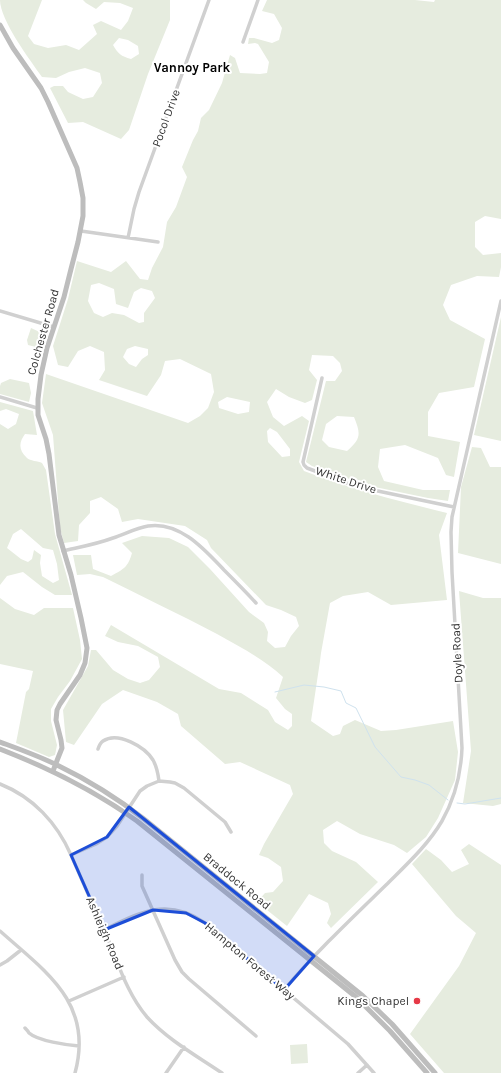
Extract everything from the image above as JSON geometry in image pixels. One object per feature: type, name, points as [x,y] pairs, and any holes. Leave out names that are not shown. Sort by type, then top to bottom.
[{"type":"main road","name":"Colchester Road","points":[[0,25],[13,48],[41,88],[48,102],[77,168],[82,198],[83,216],[81,231],[64,297],[47,348],[41,375],[37,408],[49,449],[57,529],[71,575],[87,652],[80,675],[57,710],[56,720],[62,748],[53,771]]},
{"type":"main road","name":"Braddock Road","points":[[0,742],[56,765],[129,807],[165,835],[312,958],[368,1008],[427,1073]]},
{"type":"main road","name":"Braddock Road","points":[[0,749],[53,771],[86,788],[126,813],[312,958],[347,982],[382,1013],[435,1073]]},
{"type":"street","name":"Pocol Drive","points":[[128,238],[135,203],[209,0]]},
{"type":"street","points":[[243,42],[258,0]]},
{"type":"street","points":[[81,231],[158,242]]},
{"type":"street","name":"Doyle Road","points":[[284,990],[312,958],[426,844],[437,830],[448,809],[458,784],[462,748],[451,532],[454,507],[501,301]]},
{"type":"street","points":[[0,311],[54,327]]},
{"type":"street","name":"White Drive","points":[[322,378],[303,462],[307,468],[347,483],[372,490],[454,507]]},
{"type":"street","points":[[0,397],[37,408]]},
{"type":"street","points":[[63,551],[106,540],[147,526],[164,527],[180,532],[206,551],[256,603]]},
{"type":"street","points":[[98,749],[101,743],[106,739],[118,738],[130,741],[143,749],[152,758],[157,768],[159,781]]},
{"type":"street","points":[[71,855],[96,844],[106,837],[117,826],[140,791],[159,781],[175,783],[184,788],[225,822],[231,832]]},
{"type":"street","name":"Ashleigh Road","points":[[0,784],[27,799],[44,813],[57,829],[71,855],[134,998],[147,1016],[163,1032],[222,1073]]},
{"type":"street","points":[[142,875],[142,886],[175,960],[182,972],[256,1036]]},
{"type":"street","name":"Hampton Forest Way","points":[[104,930],[144,912],[152,910],[175,909],[186,912],[205,923],[348,1044],[374,1073]]},
{"type":"street","points":[[0,931],[56,982],[69,1001],[77,1024],[79,1046],[75,1073]]},
{"type":"street","points":[[0,965],[21,950]]},
{"type":"street","points":[[69,1001],[124,977]]},
{"type":"street","points":[[25,1028],[29,1033],[35,1036],[56,1043],[69,1046],[79,1046]]},
{"type":"street","points":[[166,1073],[184,1047]]},
{"type":"street","points":[[358,1073],[367,1065]]},
{"type":"highlighted area","points":[[129,807],[314,956],[284,990],[205,923],[186,913],[153,910],[104,930],[71,855],[107,837]]},
{"type":"shaded area","points":[[0,0],[42,0],[28,36],[34,44],[48,48],[66,45],[79,50],[97,34],[93,25],[101,21],[121,30],[128,21],[133,8],[120,3],[104,2],[96,9],[83,0],[170,0],[170,20],[148,74],[129,130],[121,139],[83,122],[68,123],[50,88],[54,86],[63,86],[68,92],[83,99],[93,97],[102,83],[100,73],[85,68],[69,72],[56,78],[42,77],[16,40],[1,8]],"holes":[[[119,38],[128,40],[138,46],[139,54],[131,59],[120,54],[113,45]]]},
{"type":"shaded area","points":[[267,0],[415,0],[434,2],[435,0],[501,0],[501,219],[485,216],[475,222],[475,247],[483,255],[501,253],[501,267],[499,277],[477,276],[451,285],[443,305],[450,320],[485,339],[474,387],[439,393],[428,412],[428,436],[460,442],[454,477],[446,475],[438,458],[405,445],[380,449],[378,467],[384,481],[423,490],[450,490],[448,501],[370,486],[312,466],[306,462],[326,381],[335,381],[342,371],[340,363],[333,356],[312,355],[309,370],[317,380],[312,400],[305,403],[289,397],[276,389],[267,402],[273,417],[284,426],[302,416],[309,421],[299,462],[304,471],[357,489],[447,513],[439,535],[447,600],[391,605],[368,592],[343,596],[330,603],[311,721],[333,736],[340,734],[343,726],[355,720],[381,731],[453,721],[458,752],[455,780],[438,818],[426,837],[407,853],[394,845],[360,834],[337,821],[323,830],[324,843],[332,851],[356,862],[378,882],[331,928],[327,923],[331,914],[328,903],[309,894],[287,926],[257,902],[265,893],[273,892],[283,881],[281,867],[268,858],[259,855],[293,794],[290,785],[240,762],[225,764],[181,726],[178,714],[157,702],[123,690],[102,704],[74,745],[66,742],[63,710],[88,666],[91,650],[96,650],[113,670],[128,679],[140,683],[149,680],[160,667],[158,657],[138,646],[118,642],[105,636],[111,625],[219,689],[241,693],[268,710],[275,722],[288,730],[292,726],[292,714],[285,709],[276,698],[283,677],[268,665],[217,634],[103,577],[90,574],[77,575],[73,555],[91,555],[93,569],[111,576],[125,567],[129,562],[132,553],[122,543],[142,536],[169,538],[188,547],[249,612],[264,623],[268,632],[267,641],[275,648],[285,647],[299,626],[296,617],[266,605],[211,548],[207,540],[185,526],[138,519],[122,522],[118,509],[101,497],[90,501],[90,513],[79,525],[78,541],[64,543],[60,528],[53,435],[42,403],[46,374],[188,423],[200,416],[208,408],[214,392],[211,374],[180,359],[165,361],[161,375],[147,396],[99,380],[105,370],[104,352],[90,346],[78,351],[68,367],[58,365],[53,346],[68,299],[77,261],[111,272],[126,261],[140,279],[148,280],[152,268],[163,247],[167,222],[176,207],[187,177],[182,167],[198,131],[201,118],[209,110],[222,83],[230,55],[235,58],[240,73],[267,73],[269,62],[258,44],[248,44],[249,38],[272,43],[279,40],[282,28],[274,14],[262,11]],"holes":[[[99,283],[114,289],[116,304],[128,308],[134,292],[141,288],[152,291],[155,298],[144,313],[144,322],[139,323],[124,315],[112,313],[103,317],[94,313],[88,301],[91,285]],[[135,346],[148,349],[148,355],[142,359],[136,367],[129,364],[123,357],[127,349]],[[227,397],[250,402],[249,412],[238,414],[219,408],[218,402]],[[337,416],[354,417],[359,432],[355,443],[347,451],[329,447],[322,440],[326,424]],[[270,428],[277,432],[290,449],[290,456],[282,457],[268,442],[267,431]]]},
{"type":"shaded area","points":[[501,317],[501,441],[474,435]]},
{"type":"shaded area","points":[[31,328],[44,334],[40,348],[28,345],[27,340]]},
{"type":"shaded area","points":[[10,379],[29,383],[31,393],[29,402],[0,394],[1,383]]},
{"type":"shaded area","points":[[0,402],[33,411],[37,435],[25,434],[20,446],[22,452],[27,458],[42,463],[46,470],[55,534],[72,595],[55,595],[23,572],[7,576],[0,585],[0,424],[8,429],[16,424],[19,414],[6,409],[0,411]],"holes":[[[21,529],[43,548],[53,550],[59,580],[53,583],[42,576],[40,563],[41,555],[34,550],[32,559],[28,562],[21,559],[7,548],[13,534]]]},
{"type":"shaded area","points":[[472,447],[481,448],[490,467],[501,467],[501,564],[458,553],[461,487]]},
{"type":"shaded area","points":[[459,591],[483,598],[501,598],[501,804],[493,806],[463,803],[471,751]]},
{"type":"shaded area","points":[[0,598],[15,609],[34,615],[44,608],[73,608],[80,640],[82,659],[70,681],[51,709],[51,721],[57,745],[55,755],[49,757],[16,743],[26,692],[29,689],[33,671],[0,664]]},
{"type":"shaded area","points":[[469,844],[501,865],[501,1073],[444,1073],[410,1034],[459,966],[476,933],[456,916],[412,864],[426,849],[441,860],[452,872],[469,864],[461,850]]},
{"type":"shaded area","points":[[307,1044],[308,1063],[291,1064],[290,1045]]},
{"type":"waterway","points":[[275,692],[304,685],[324,687],[341,691],[346,703],[356,708],[375,747],[401,777],[429,785],[448,800]]},
{"type":"waterway","points":[[457,803],[465,804],[501,798]]},
{"type":"place","name":"Kings Chapel","points":[[417,1001]]},
{"type":"district","name":"Vannoy Park","points":[[192,67]]}]
